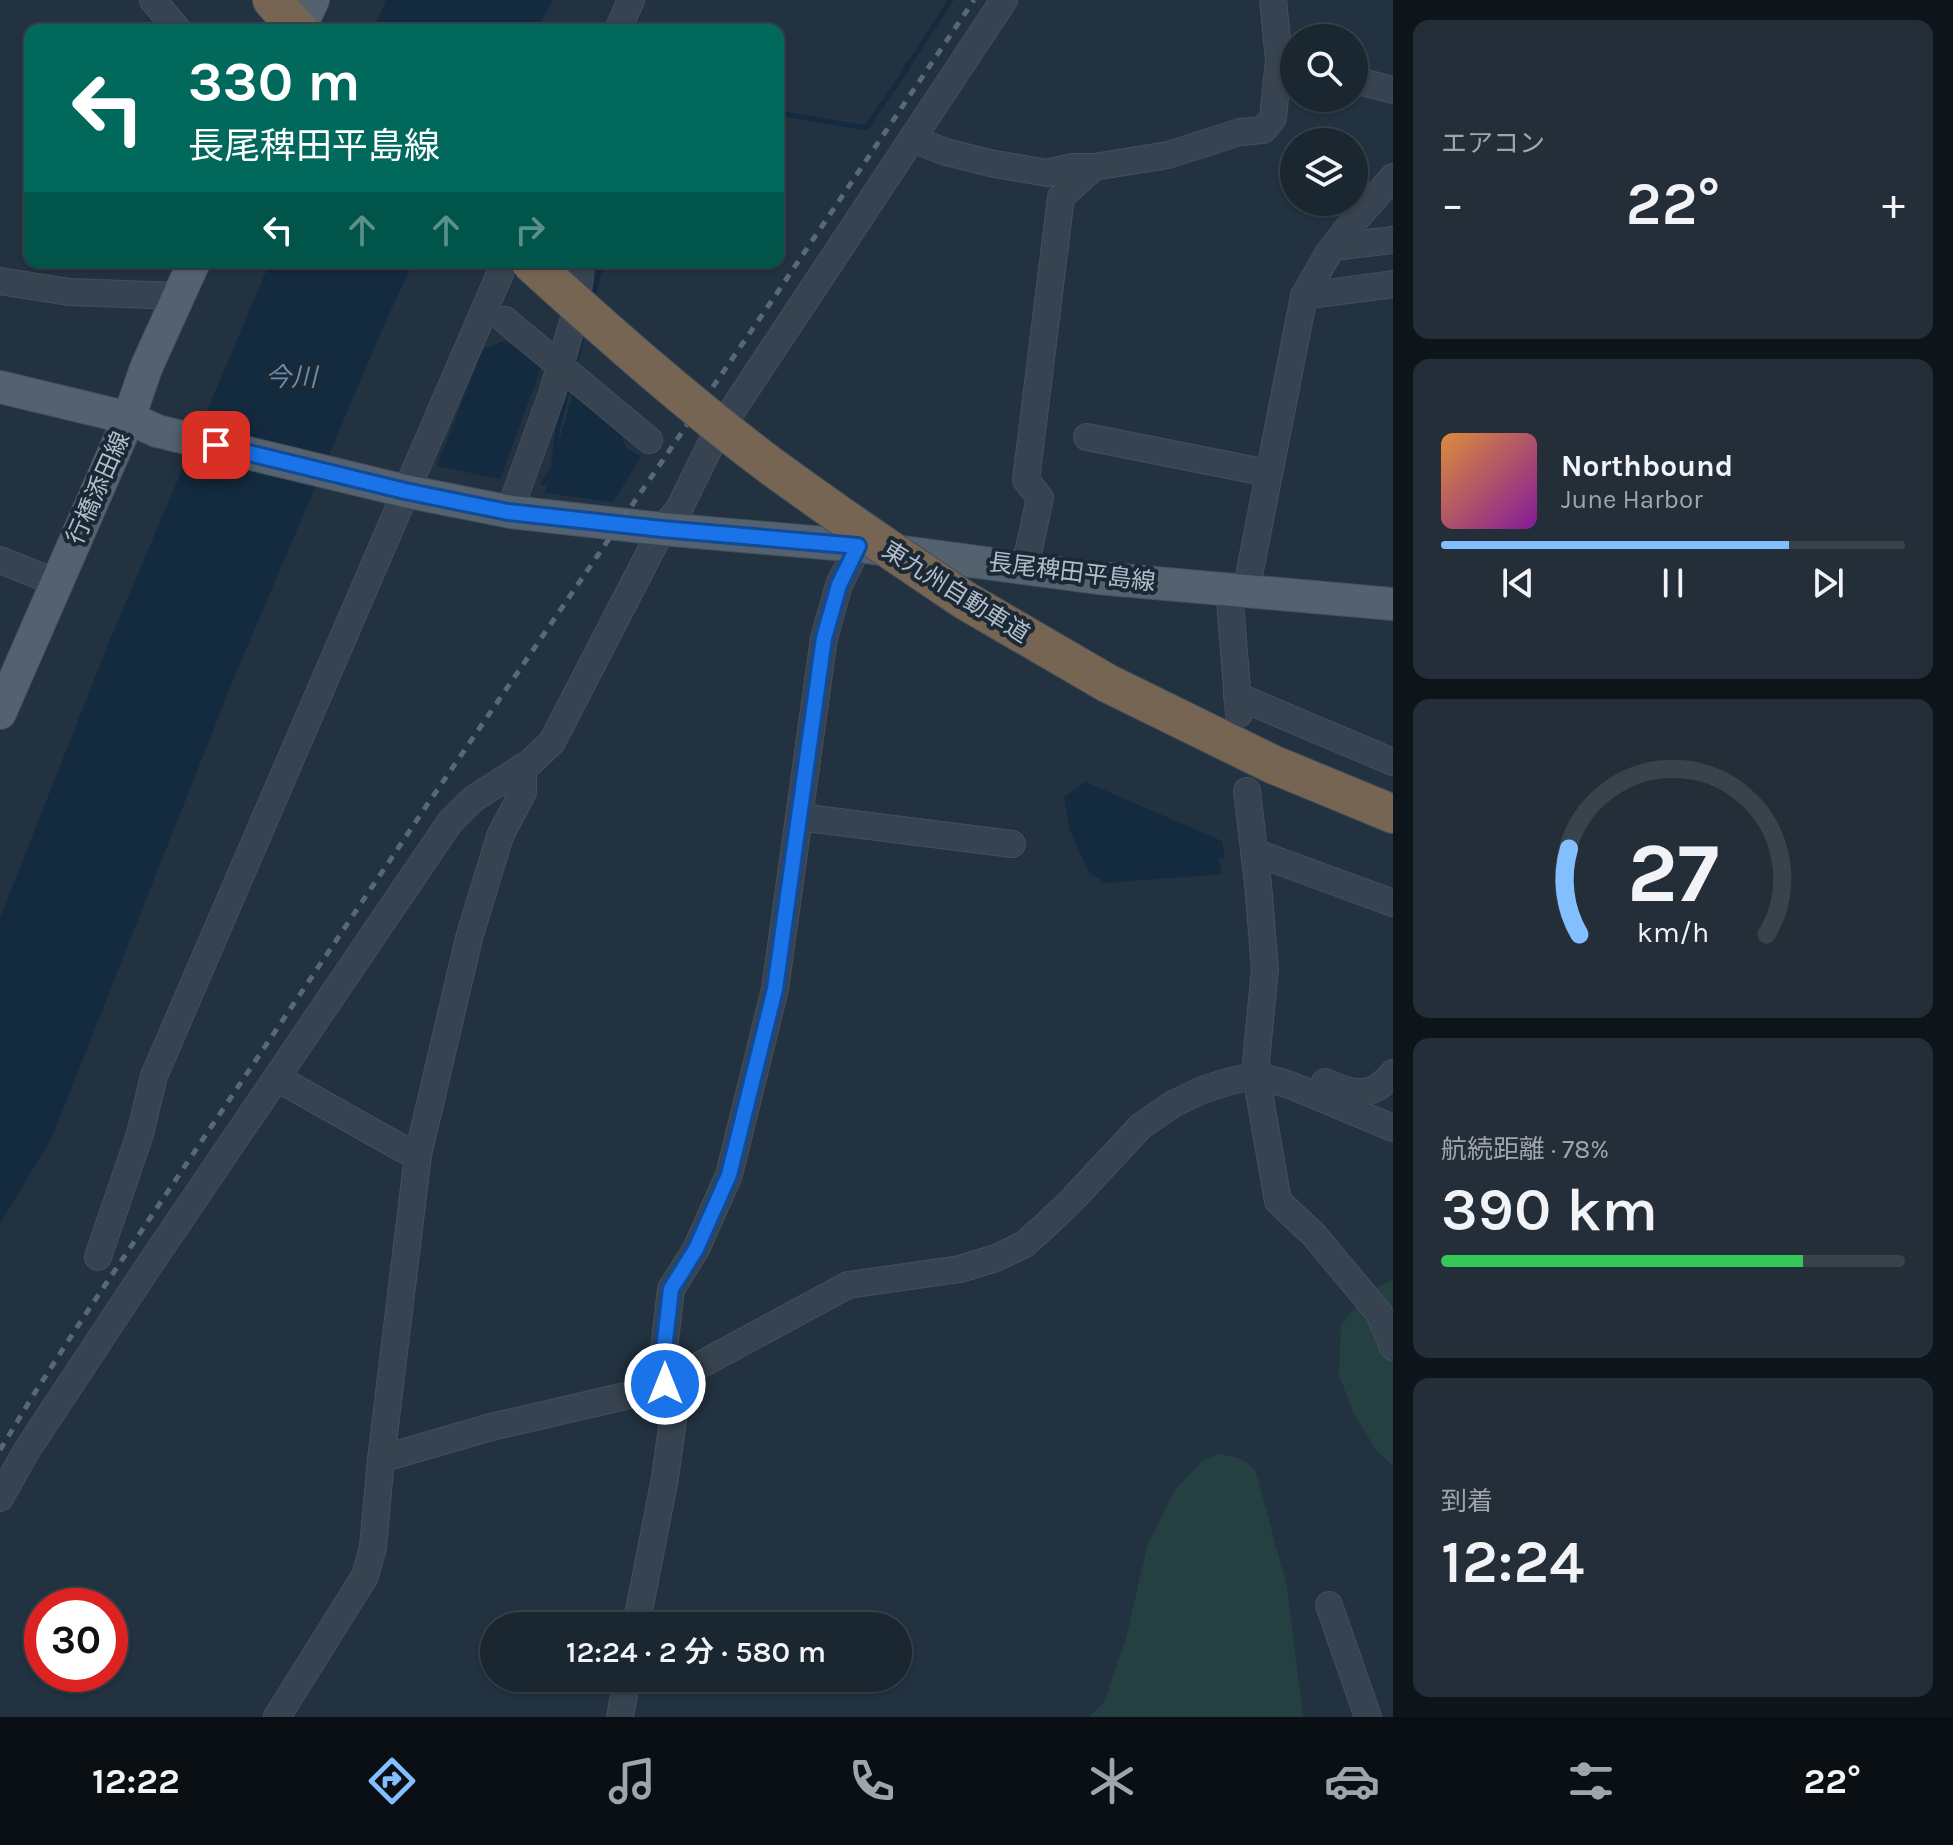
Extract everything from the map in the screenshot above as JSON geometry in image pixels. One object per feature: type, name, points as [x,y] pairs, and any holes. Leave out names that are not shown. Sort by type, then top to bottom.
[{"type":"highway","name":"東九州自動車道","points":[[537,268],[624,347],[769,464],[863,533],[966,601],[1121,690],[1272,764],[1393,814]]},
{"type":"main road","name":"行橋添田線","points":[[0,713],[57,583],[143,425],[146,368],[191,268]]},
{"type":"main road","name":"長尾稗田平島線","points":[[0,387],[399,490],[511,512],[858,546],[1098,578],[1393,604]]},
{"type":"street","points":[[153,0],[173,24]]},
{"type":"street","points":[[621,24],[631,0]]},
{"type":"street","points":[[0,1498],[27,1450],[450,822],[473,799],[531,762],[552,742],[662,529],[679,509],[714,438],[1004,0]]},
{"type":"street","points":[[1273,0],[1280,33]]},
{"type":"street","points":[[1368,84],[1393,90]]},
{"type":"street","points":[[912,139],[946,152],[1047,173],[1073,167],[1094,167],[1168,155],[1240,132],[1263,130],[1273,118],[1280,88]]},
{"type":"street","points":[[1025,567],[1040,498],[1026,480],[1061,197],[1094,167]]},
{"type":"street","points":[[1393,177],[1339,240],[1304,296],[1268,473],[1238,590],[1238,706],[1393,762]]},
{"type":"street","points":[[1339,240],[1393,227]]},
{"type":"street","points":[[1339,240],[1393,240]]},
{"type":"street","points":[[98,1257],[140,1134],[154,1076],[399,490],[502,268]]},
{"type":"street","points":[[511,512],[552,394],[576,311],[580,268]]},
{"type":"street","points":[[0,281],[69,292],[179,296]]},
{"type":"street","points":[[1304,296],[1393,284]]},
{"type":"street","points":[[505,320],[649,440]]},
{"type":"street","points":[[1087,437],[1268,473]]},
{"type":"street","points":[[639,1612],[673,1420],[662,1366],[671,1289],[696,1249],[729,1175],[775,989],[824,638],[839,585],[858,546]]},
{"type":"street","points":[[0,560],[57,583]]},
{"type":"street","points":[[277,1717],[365,1576],[373,1547],[418,1155],[469,938],[500,836],[523,792],[523,767]]},
{"type":"street","points":[[490,789],[498,812],[500,836]]},
{"type":"street","points":[[1247,791],[1265,969],[1256,1069],[1278,1201],[1314,1235],[1379,1313],[1393,1347]]},
{"type":"street","points":[[799,817],[1012,844]]},
{"type":"street","points":[[1254,852],[1393,903]]},
{"type":"street","points":[[381,1459],[491,1427],[665,1384],[848,1285],[960,1269],[996,1258],[1025,1244],[1072,1200],[1141,1126],[1173,1104],[1256,1069],[1288,1067],[1353,1093],[1367,1092],[1393,1073]]},
{"type":"street","points":[[1256,1069],[1393,1128]]},
{"type":"street","points":[[277,1078],[418,1155]]},
{"type":"street","points":[[1329,1605],[1368,1717]]},
{"type":"street","points":[[620,1717],[624,1692]]},
{"type":"green space","points":[[1393,1280],[1393,1466],[1376,1450],[1353,1412],[1339,1375],[1341,1326],[1366,1293]]},
{"type":"green space","points":[[1220,1454],[1245,1461],[1256,1472],[1287,1587],[1303,1717],[1089,1717],[1104,1702],[1126,1638],[1147,1547],[1174,1491],[1204,1459]]},
{"type":"water","points":[[386,0],[553,0],[539,24],[376,24]]},
{"type":"water","name":"今川","points":[[267,268],[410,268],[235,675],[52,1137],[0,1224],[0,918],[109,642]]},
{"type":"water","points":[[504,341],[542,365],[500,479],[437,466],[483,349]]},
{"type":"water","points":[[573,392],[621,429],[625,447],[641,457],[613,502],[545,493]]},
{"type":"water","points":[[1085,782],[1222,841],[1225,857],[1218,859],[1222,874],[1105,883],[1089,872],[1070,831],[1064,797]]},
{"type":"waterway","points":[[784,114],[866,128],[951,0]]},
{"type":"waterway","points":[[593,297],[600,268]]},
{"type":"waterway","points":[[575,364],[584,330]]},
{"type":"waterway","points":[[543,483],[553,470],[558,426],[568,390]]},
{"type":"railway","points":[[0,1450],[81,1321],[427,805],[974,0]]},
{"type":"route","points":[[216,445],[405,491],[508,512],[858,546],[839,585],[824,638],[775,989],[729,1175],[696,1249],[671,1289],[662,1366],[665,1384]]}]
